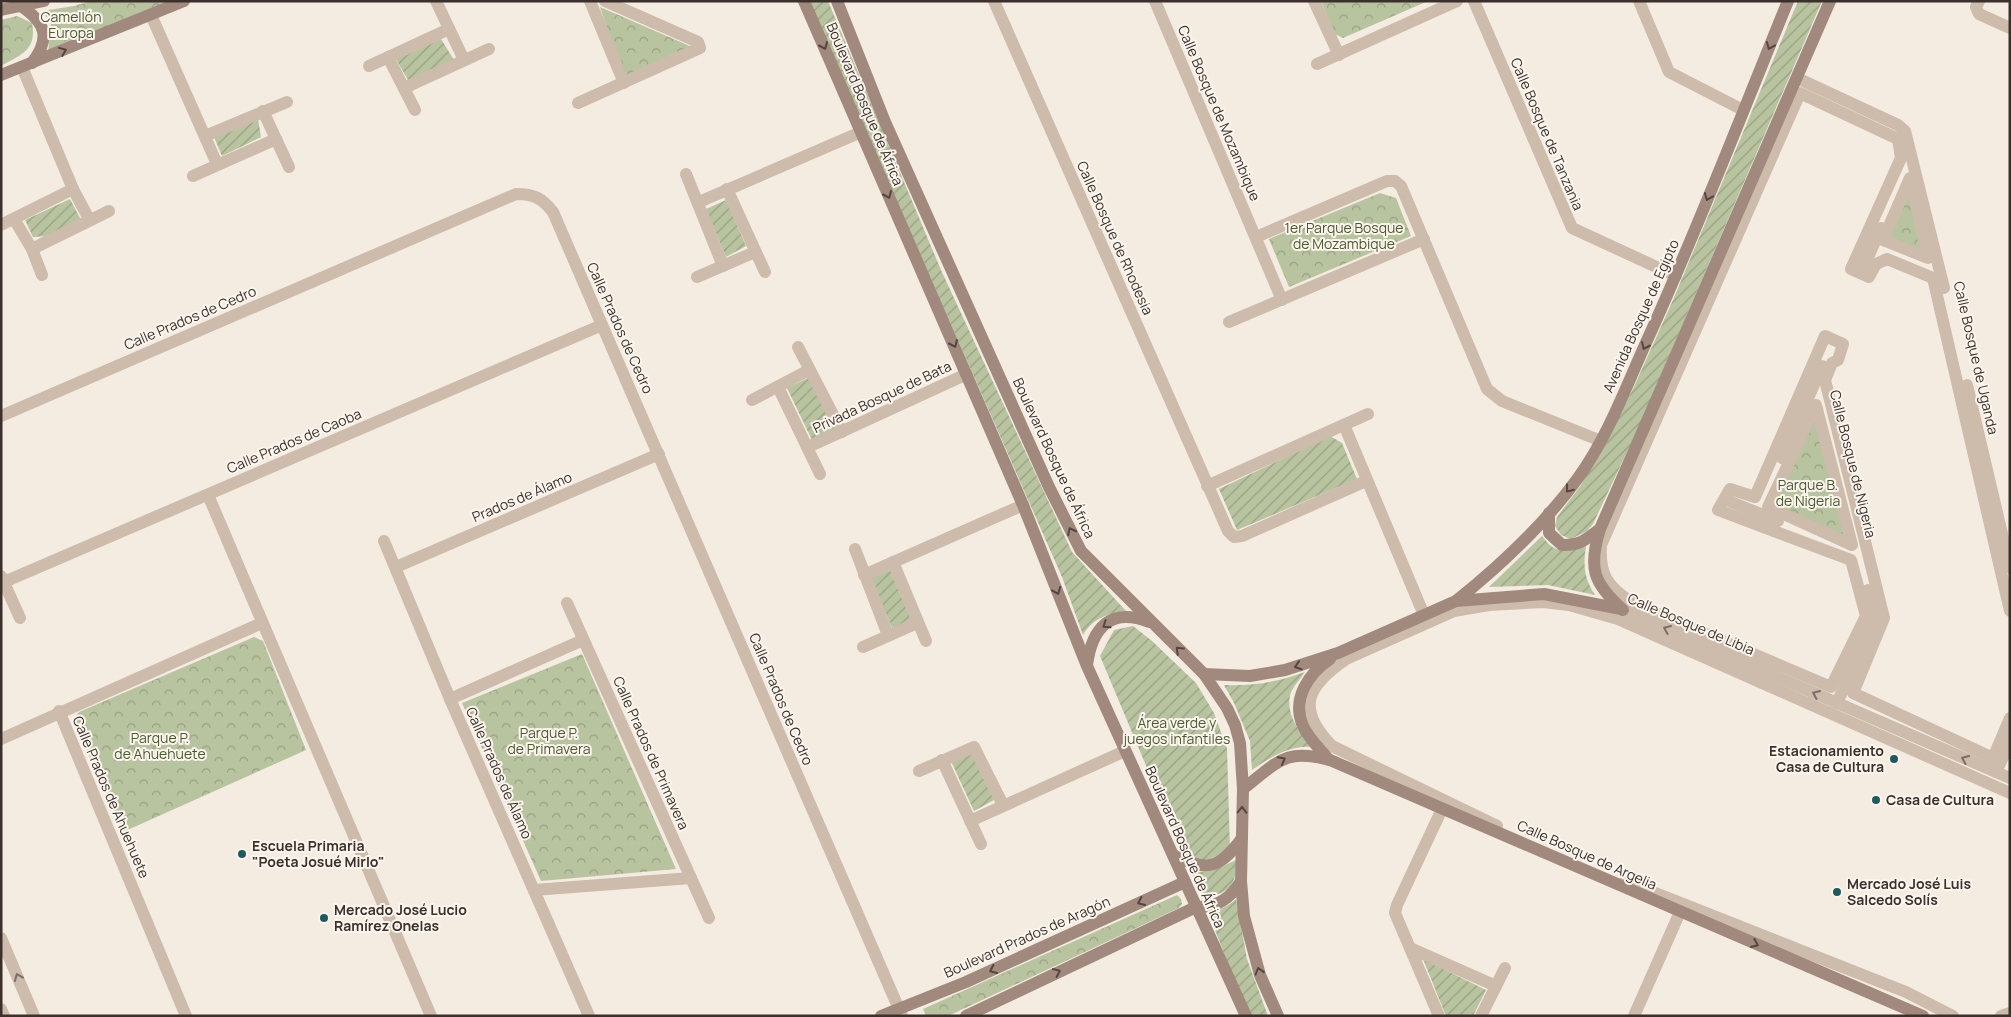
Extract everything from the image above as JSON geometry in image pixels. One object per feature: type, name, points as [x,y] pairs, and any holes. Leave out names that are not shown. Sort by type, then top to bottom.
[{"type":"street","points":[[1,10],[44,1]]},
{"type":"street","points":[[1,75],[184,1]]},
{"type":"street","points":[[436,1],[464,60]]},
{"type":"street","points":[[590,1],[624,83]]},
{"type":"street","points":[[578,103],[698,50],[700,44],[605,1]]},
{"type":"street","name":"Boulevard Bosque de África","points":[[804,1],[1023,505],[1086,666],[1246,1016]]},
{"type":"street","name":"Boulevard Bosque de África","points":[[837,1],[885,122],[1049,487],[1082,551],[1151,623],[1204,674],[1227,708],[1240,743],[1243,789],[1241,881],[1244,916],[1260,975],[1278,1016]]},
{"type":"street","name":"Calle Bosque de Rhodesia","points":[[994,1],[1228,531],[1234,537],[1238,537],[1366,481]]},
{"type":"street","name":"Calle Bosque de Mozambique","points":[[1155,1],[1282,300]]},
{"type":"street","points":[[1314,1],[1339,55]]},
{"type":"street","points":[[1318,64],[1457,1]]},
{"type":"street","name":"Calle Bosque de Tanzania","points":[[1474,1],[1572,228],[1676,276]]},
{"type":"street","points":[[1639,1],[1669,72],[1744,110]]},
{"type":"street","name":"Avenida Bosque de Egipto","points":[[1456,601],[1487,576],[1534,532],[1578,478],[1601,441],[1676,276],[1788,1]]},
{"type":"street","points":[[1623,610],[1610,598],[1596,580],[1592,564],[1600,529],[1830,1]]},
{"type":"street","points":[[1979,1],[1976,7],[1979,14],[2010,28]]},
{"type":"street","points":[[21,6],[35,16],[42,26],[44,39],[41,52],[27,65]]},
{"type":"street","points":[[151,15],[217,164]]},
{"type":"street","points":[[369,66],[449,29]]},
{"type":"street","points":[[404,88],[489,50]]},
{"type":"street","points":[[388,56],[415,110]]},
{"type":"street","points":[[27,65],[73,189],[89,220]]},
{"type":"street","name":"Calle Bosque de Uganda","points":[[1797,78],[1902,128],[1906,135],[2010,568]]},
{"type":"street","points":[[2010,611],[1933,278],[1886,259],[1876,264],[1869,277],[1851,269],[1901,158],[1898,139],[1800,93],[1601,545],[1600,564],[1607,580],[1618,594],[1633,602],[1831,687],[1866,616],[1851,560],[1718,510],[1730,489],[1755,496],[1825,336],[1843,344],[1838,360],[1832,363],[1825,380],[1884,618],[1853,693],[1992,758],[2010,718]]},
{"type":"street","points":[[205,136],[287,102]]},
{"type":"street","points":[[263,112],[289,167]]},
{"type":"street","points":[[699,202],[861,132]]},
{"type":"street","points":[[193,176],[276,139]]},
{"type":"street","points":[[1864,266],[1912,159]]},
{"type":"street","points":[[686,174],[699,202],[723,266]]},
{"type":"street","points":[[1910,178],[1918,214],[1928,258],[1883,240],[1910,178]]},
{"type":"street","points":[[1256,237],[1391,180],[1402,186],[1487,389],[1502,401],[1601,441]]},
{"type":"street","points":[[1,225],[73,189]]},
{"type":"street","points":[[727,189],[765,272]]},
{"type":"street","name":"Calle Prados de Cedro","points":[[1,416],[516,194],[530,194],[543,200],[553,212],[900,1013]]},
{"type":"street","points":[[32,249],[109,211]]},
{"type":"street","points":[[14,219],[32,249],[42,275]]},
{"type":"street","points":[[1229,322],[1424,239]]},
{"type":"street","name":"Calle Bosque de Uganda","points":[[1874,244],[1940,272]]},
{"type":"street","points":[[698,277],[756,252]]},
{"type":"street","name":"Calle Prados de Caoba","points":[[3,579],[208,495],[602,324]]},
{"type":"street","points":[[798,347],[842,432]]},
{"type":"street","name":"Calle Bosque de Nigeria","points":[[1763,510],[1828,349]]},
{"type":"street","points":[[752,400],[809,370]]},
{"type":"street","name":"Privada Bosque de Bata","points":[[808,447],[967,374]]},
{"type":"street","name":"Calle Bosque de Nigeria","points":[[1817,378],[1875,617],[1837,703]]},
{"type":"street","points":[[778,387],[820,474]]},
{"type":"street","points":[[1816,405],[1852,545],[1763,510],[1804,431],[1816,405]]},
{"type":"street","points":[[1207,486],[1368,414]]},
{"type":"street","points":[[1344,425],[1424,615]]},
{"type":"street","name":"Prados de Álamo","points":[[396,567],[659,454]]},
{"type":"street","points":[[208,495],[431,1016]]},
{"type":"street","name":"Calle Bosque de Nigeria","points":[[1731,502],[1763,510],[1861,557]]},
{"type":"street","points":[[864,575],[1023,505]]},
{"type":"street","points":[[1549,513],[1549,533],[1562,545],[1573,546],[1583,542],[1600,529]]},
{"type":"street","name":"Calle Prados de Álamo","points":[[384,541],[450,699],[589,1016]]},
{"type":"street","points":[[855,549],[888,635]]},
{"type":"street","points":[[893,562],[926,641]]},
{"type":"street","points":[[3,579],[20,618]]},
{"type":"street","name":"Calle Bosque de Libia","points":[[1204,674],[1250,676],[1285,670],[1338,653],[1456,601],[1544,594],[1623,610],[2010,778]]},
{"type":"street","points":[[1953,1016],[1906,992],[1574,861],[1450,804],[1332,746],[1317,731],[1308,709],[1314,688],[1331,670],[1346,658],[1454,611],[1515,603],[1543,602],[1569,606],[1618,619],[2010,793]]},
{"type":"street","name":"Calle Prados de Primavera","points":[[567,603],[709,918]]},
{"type":"street","points":[[1086,666],[1090,644],[1096,633],[1107,623],[1127,616],[1151,623]]},
{"type":"street","name":"Calle Prados de Ahuehuete","points":[[186,1016],[59,711],[262,623]]},
{"type":"street","points":[[863,647],[917,623]]},
{"type":"street","points":[[450,699],[583,640]]},
{"type":"street","points":[[1330,760],[1311,739],[1302,725],[1299,706],[1302,689],[1317,668],[1338,653]]},
{"type":"street","points":[[1,739],[59,711]]},
{"type":"street","points":[[1996,772],[2010,742]]},
{"type":"street","points":[[919,771],[974,747],[1003,806]]},
{"type":"street","points":[[970,822],[1125,751]]},
{"type":"street","name":"Calle Bosque de Argelia","points":[[1243,789],[1274,764],[1290,756],[1305,754],[1330,760],[1923,1016]]},
{"type":"street","points":[[942,760],[981,844]]},
{"type":"street","points":[[1439,1016],[1396,916],[1395,909],[1442,808]]},
{"type":"street","points":[[1174,855],[1198,866],[1208,866],[1227,857],[1242,838]]},
{"type":"street","points":[[534,890],[691,878]]},
{"type":"street","points":[[966,1016],[1196,907],[1206,907],[1223,901],[1230,896],[1241,881]]},
{"type":"street","name":"Boulevard Prados de Aragón","points":[[881,1016],[900,1013],[1185,882]]},
{"type":"street","points":[[1634,1016],[1680,912]]},
{"type":"street","points":[[1,938],[34,1016]]},
{"type":"street","points":[[1410,948],[1496,986]]},
{"type":"street","points":[[1481,1016],[1504,968]]},
{"type":"street","points":[[1,1008],[4,1016]]},
{"type":"street","points":[[2001,1016],[2010,1013]]},
{"type":"green space","name":"Camellón Europa","points":[[91,1],[172,1],[48,54],[51,22],[42,11]]},
{"type":"green space","points":[[809,1],[828,1],[941,270],[1072,552],[1126,611],[1101,618],[1091,624],[1083,635],[1062,577]]},
{"type":"green space","points":[[1321,1],[1428,1],[1343,38],[1335,34]]},
{"type":"green space","points":[[1798,1],[1822,1],[1636,433],[1593,524],[1587,531],[1571,539],[1561,535],[1555,526],[1557,517],[1581,485],[1633,389],[1673,300]]},
{"type":"green space","points":[[600,7],[692,47],[624,77]]},
{"type":"green space","points":[[17,16],[32,23],[32,39],[26,50],[1,66],[1,20]]},
{"type":"green space","points":[[441,39],[454,60],[409,82],[396,59]]},
{"type":"green space","points":[[258,119],[261,137],[222,156],[214,137]]},
{"type":"green space","points":[[1910,180],[1927,256],[1884,240]]},
{"type":"green space","name":"1er Parque Bosque de Mozambique","points":[[1380,193],[1396,198],[1411,236],[1289,287],[1269,239]]},
{"type":"green space","points":[[70,199],[81,220],[49,236],[33,237],[25,220]]},
{"type":"green space","points":[[726,200],[746,246],[726,257],[706,209]]},
{"type":"green space","points":[[808,378],[835,430],[812,440],[787,388]]},
{"type":"green space","name":"Parque B. de Nigeria","points":[[1816,405],[1852,545],[1768,507]]},
{"type":"green space","points":[[1330,436],[1342,443],[1357,479],[1237,530],[1219,489]]},
{"type":"green space","points":[[1542,536],[1552,547],[1561,550],[1586,546],[1585,572],[1595,595],[1548,585],[1489,587]]},
{"type":"green space","points":[[890,570],[912,622],[893,630],[871,578]]},
{"type":"green space","name":"Área verde y juegos infantiles","points":[[1133,626],[1152,641],[1196,683],[1214,713],[1227,749],[1230,850],[1210,859],[1190,860],[1147,768],[1100,656],[1114,630]]},
{"type":"green space","name":"Parque P. de Ahuehuete","points":[[254,637],[263,641],[306,750],[123,832],[73,719],[79,712]]},
{"type":"green space","name":"Parque P. de Primavera","points":[[582,654],[676,869],[541,881],[462,703]]},
{"type":"green space","points":[[1305,672],[1291,692],[1289,700],[1294,722],[1311,747],[1288,750],[1252,770],[1250,741],[1224,685],[1265,683]]},
{"type":"green space","points":[[970,750],[994,800],[974,811],[950,759]]},
{"type":"green space","points":[[1236,860],[1235,875],[1231,886],[1222,892],[1207,897],[1198,889],[1192,873],[1214,870]]},
{"type":"green space","points":[[1177,895],[1181,899],[1182,904],[1179,908],[948,1016],[926,1016],[923,1009]]},
{"type":"green space","points":[[1236,899],[1247,959],[1268,1016],[1248,1016],[1207,909],[1223,908]]},
{"type":"green space","points":[[1423,959],[1486,990],[1473,1016],[1446,1016]]},
{"type":"place","name":"Estacionamiento Casa de Cultura","points":[[1894,759]]},
{"type":"place","name":"Casa de Cultura","points":[[1876,800]]},
{"type":"place","name":"Escuela Primaria \"Poeta Josué Mirlo\"","points":[[242,854]]},
{"type":"place","name":"Mercado José Luis Salcedo Solís","points":[[1837,892]]},
{"type":"place","name":"Mercado José Lucio Ramírez Onelas","points":[[324,918]]}]
